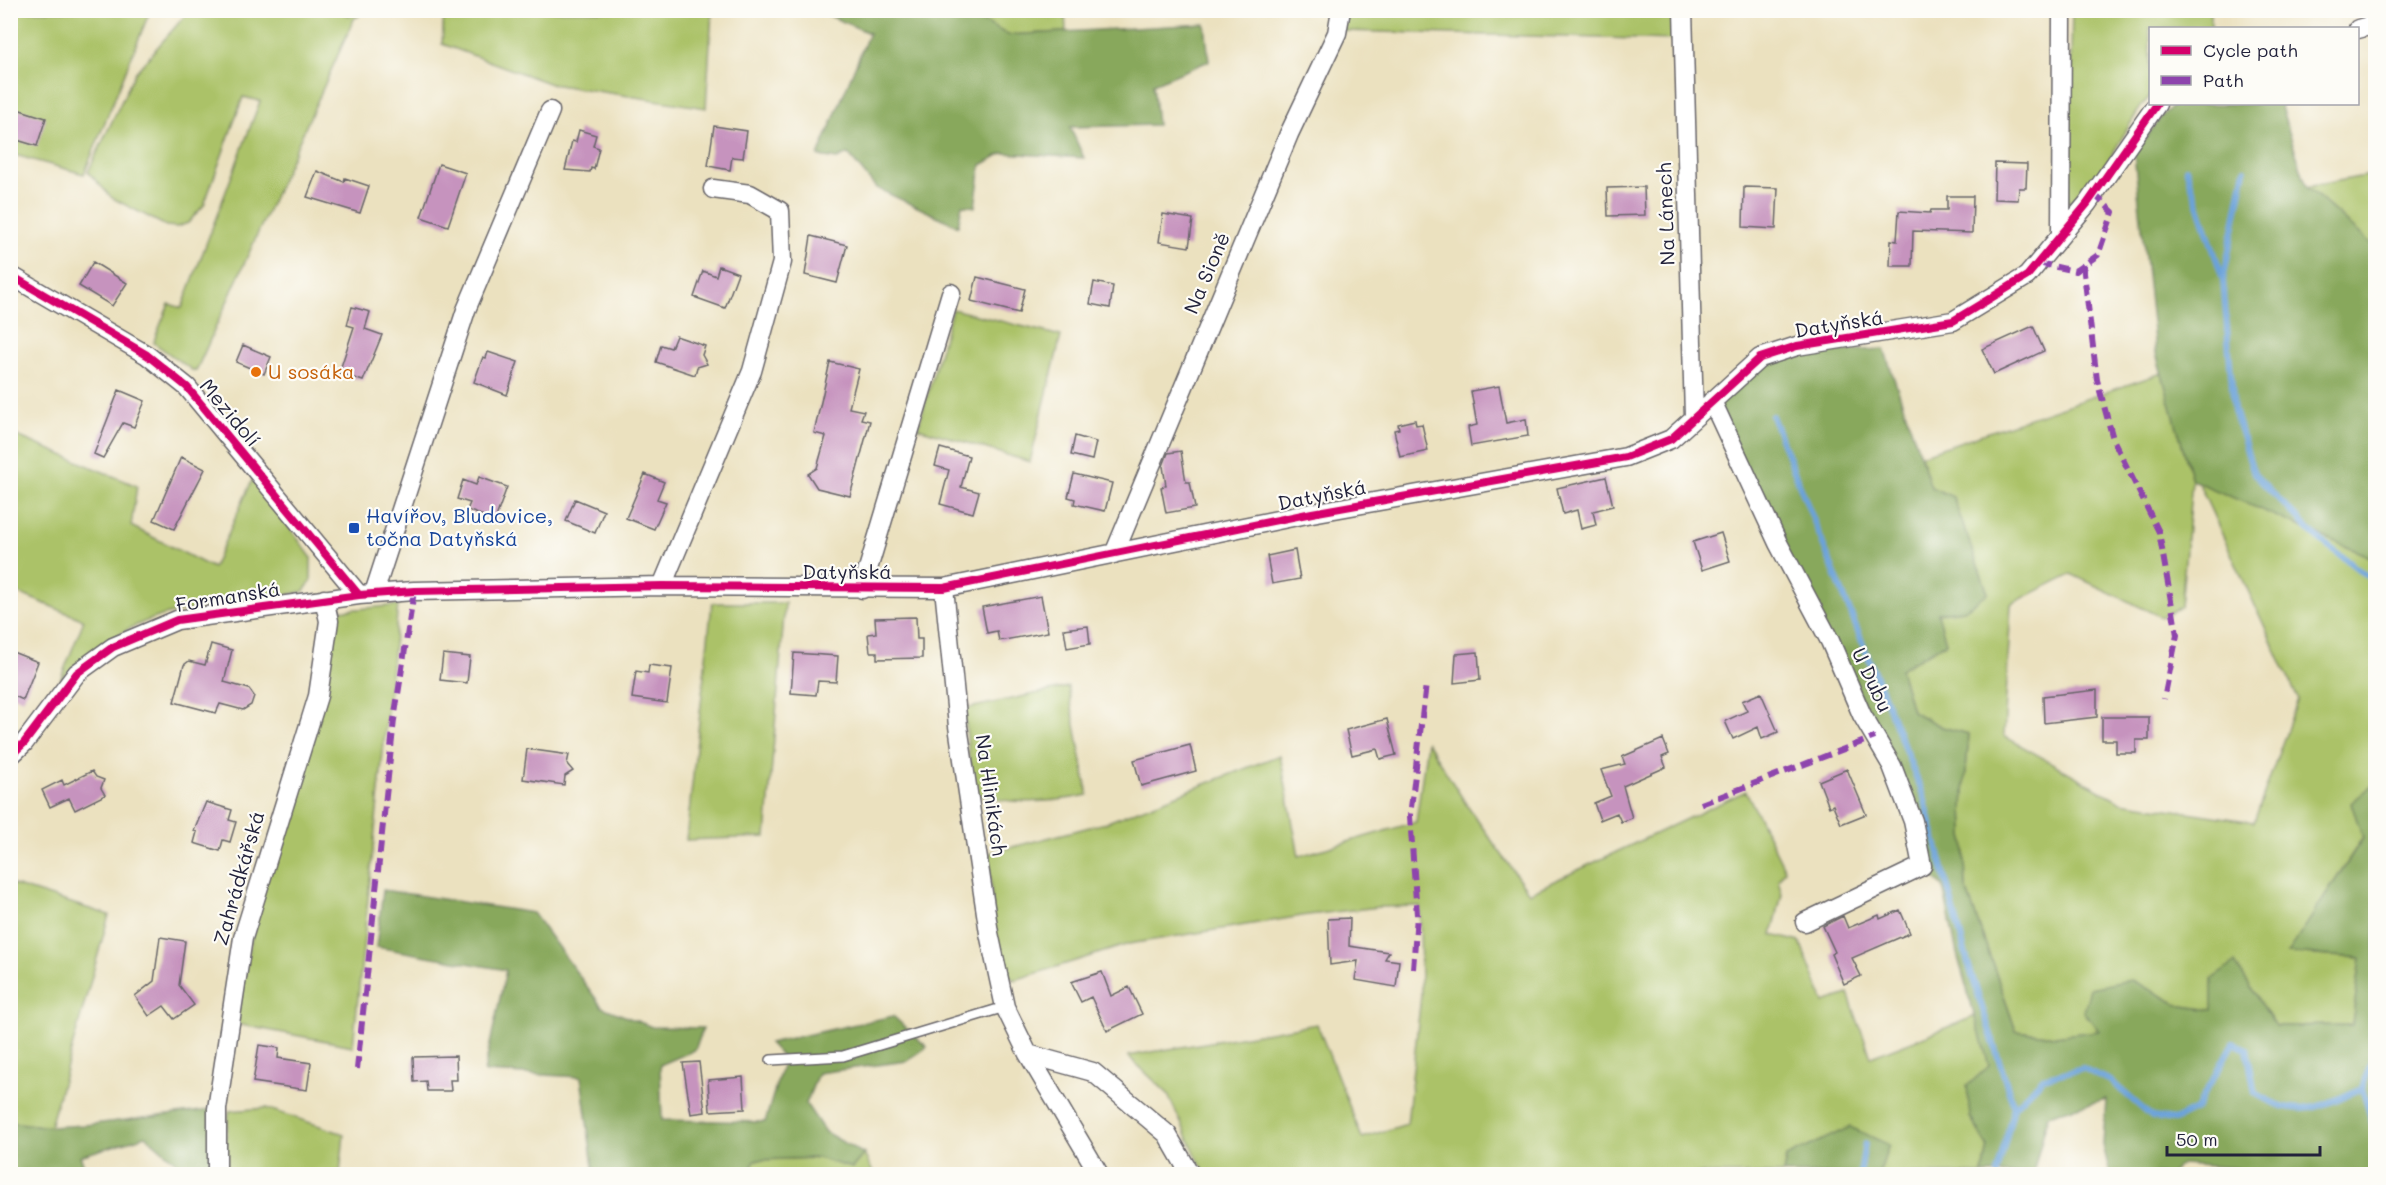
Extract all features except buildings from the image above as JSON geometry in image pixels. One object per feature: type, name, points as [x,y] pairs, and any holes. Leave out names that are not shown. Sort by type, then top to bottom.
[{"type":"street","name":"Na Sioně","points":[[1114,554],[1289,134],[1337,33],[1341,10]]},
{"type":"street","name":"Na Lánech","points":[[1683,10],[1694,417]]},
{"type":"street","points":[[2061,234],[2062,10]]},
{"type":"street","points":[[2359,29],[2376,24]]},
{"type":"street","name":"Datyňská","points":[[366,594],[662,586],[944,588],[1312,513],[1626,457],[1671,438],[1760,358],[1797,346],[1953,321],[2027,276],[2087,204],[2156,105]]},
{"type":"street","points":[[366,594],[466,310],[550,111]]},
{"type":"street","points":[[662,586],[752,371],[782,262],[780,211],[750,194],[713,189]]},
{"type":"street","name":"Mezidolí","points":[[10,274],[147,355],[188,387],[366,594]]},
{"type":"street","name":"Datyňská","points":[[862,589],[951,293]]},
{"type":"street","name":"U Dubu","points":[[1712,401],[1778,543],[1830,641],[1862,715],[1892,766],[1913,821],[1922,866],[1805,922]]},
{"type":"street","name":"Na Hlinikách","points":[[944,588],[958,726],[989,933],[1005,1007],[1028,1054],[1099,1174]]},
{"type":"street","name":"Formanská","points":[[10,756],[24,743],[77,673],[113,647],[177,620],[366,594]]},
{"type":"street","name":"Zahrádkářská","points":[[217,1174],[217,1108],[243,938],[318,696],[329,621],[324,599]]},
{"type":"street","points":[[1028,1054],[1094,1072],[1167,1134],[1190,1174]]},
{"type":"lane","points":[[771,1060],[843,1056],[1005,1007]]},
{"type":"green space","points":[[336,10],[351,16],[340,11],[361,11],[358,17],[355,17],[196,371],[192,370],[154,343],[155,338],[169,304],[182,308],[260,101],[243,97],[204,205],[188,223],[177,227],[166,226],[112,198],[88,172],[135,73],[189,11]]},
{"type":"green space","points":[[1674,10],[1675,40],[1343,31],[1348,11]]},
{"type":"green space","points":[[16,11],[150,11],[84,174],[11,154],[10,27]]},
{"type":"green space","points":[[444,11],[712,11],[706,108],[551,84],[442,44]]},
{"type":"green space","points":[[818,11],[965,11],[1008,35],[1205,24],[1209,61],[1153,84],[1157,125],[1070,127],[1084,158],[1003,153],[981,165],[975,207],[962,205],[958,226],[876,188],[848,154],[837,159],[818,156],[869,33]]},
{"type":"green space","points":[[966,11],[1065,11],[1066,32],[1007,35]]},
{"type":"green space","points":[[2072,11],[2211,11],[2211,27],[2149,27],[2149,98],[2141,106],[2091,190],[2068,203]]},
{"type":"green space","points":[[2174,105],[2280,105],[2307,187],[2375,247],[2375,559],[2192,480],[2155,350],[2134,154],[2162,116]]},
{"type":"green space","points":[[2375,174],[2375,247],[2307,187]]},
{"type":"green space","points":[[952,309],[1061,336],[1030,462],[918,428]]},
{"type":"green space","points":[[1884,349],[1931,487],[1953,497],[1988,593],[1964,610],[1938,613],[1946,643],[1900,669],[1912,711],[1942,727],[1969,734],[1963,805],[1966,888],[2016,1031],[2055,1036],[2099,1031],[2084,1012],[2090,988],[2131,980],[2182,1006],[2212,1010],[2212,979],[2235,963],[2276,1026],[2352,1025],[2361,958],[2288,953],[2363,838],[2351,803],[2375,783],[2375,1174],[2245,1174],[2238,1168],[2182,1164],[2169,1174],[2110,1174],[2103,1145],[2106,1099],[2048,1115],[2033,1174],[1983,1174],[1988,1146],[1970,1117],[1967,1086],[1989,1066],[1957,954],[1943,887],[1922,866],[1913,821],[1712,401],[1785,354]]},
{"type":"green space","points":[[2162,373],[2192,480],[2181,607],[2161,617],[2071,574],[2011,604],[2004,736],[2121,802],[2254,822],[2298,699],[2198,482],[2375,559],[2375,818],[2289,953],[2361,958],[2352,1025],[2276,1026],[2212,1010],[2182,1006],[2131,980],[2100,1031],[2055,1036],[2016,1031],[1966,888],[1963,805],[1969,734],[1942,727],[1912,711],[1900,669],[1946,643],[1937,613],[1964,610],[1921,455]]},
{"type":"green space","points":[[10,433],[137,486],[131,526],[213,568],[253,478],[311,557],[311,581],[304,591],[177,612],[144,622],[113,637],[85,657],[60,680],[84,620],[11,590]]},
{"type":"green space","points":[[712,603],[785,603],[766,837],[686,840]]},
{"type":"green space","points":[[398,605],[353,1046],[236,1024],[251,940],[337,611]]},
{"type":"green space","points":[[1068,687],[1088,795],[1030,802],[1001,800],[973,793],[964,709]]},
{"type":"green space","points":[[1427,742],[1468,807],[1529,893],[1746,791],[1785,870],[1778,880],[1782,894],[1772,935],[1800,942],[1824,1002],[1848,994],[1871,1057],[1976,1016],[1989,1066],[1970,1117],[1988,1146],[1983,1174],[1879,1174],[1888,1145],[1786,1157],[1783,1174],[1205,1174],[1167,1093],[1128,1056],[1317,1024],[1362,1138],[1407,1124],[1421,995],[1420,906],[1379,907],[1308,915],[1129,944],[1015,980],[996,969],[989,853],[1105,823],[1280,755],[1299,856],[1416,822]]},
{"type":"green space","points":[[11,884],[109,915],[50,1127],[11,1122]]},
{"type":"green space","points":[[383,890],[533,913],[602,1007],[652,1027],[703,1028],[695,1050],[660,1065],[662,1120],[765,1122],[784,1059],[769,1043],[893,1016],[927,1047],[907,1061],[818,1073],[806,1104],[825,1132],[864,1154],[852,1168],[818,1158],[755,1160],[748,1174],[594,1174],[581,1077],[484,1072],[506,970],[376,947]]},
{"type":"green space","points":[[266,1108],[344,1134],[340,1174],[222,1174],[229,1111]]},
{"type":"green space","points":[[217,1109],[209,1170],[183,1168],[146,1136],[80,1156],[88,1174],[11,1174],[11,1122],[50,1127],[85,1125]]},
{"type":"green space","points":[[1850,1127],[1889,1145],[1879,1174],[1783,1174],[1786,1157]]},
{"type":"green space","points":[[864,1154],[874,1174],[747,1174],[755,1160],[818,1158],[852,1168]]},
{"type":"waterway","points":[[2186,168],[2223,279]]},
{"type":"waterway","points":[[2245,170],[2223,280],[2234,410],[2254,474],[2314,535],[2376,583]]},
{"type":"waterway","points":[[1772,416],[1924,797],[1968,963],[2014,1107]]},
{"type":"waterway","points":[[1997,1174],[2014,1107],[2043,1078],[2083,1068],[2111,1081],[2152,1117],[2174,1120],[2196,1109],[2233,1043],[2247,1049],[2255,1093],[2284,1107],[2309,1108],[2334,1101],[2362,1088],[2376,1134]]},
{"type":"waterway","points":[[2362,1088],[2376,1049]]},
{"type":"waterway","points":[[1860,1174],[1865,1143]]},
{"type":"marked path","points":[[2038,263],[2075,271],[2098,255],[2113,212],[2094,194]]},
{"type":"marked path","points":[[2083,265],[2097,380],[2113,439],[2159,532],[2177,635],[2164,699]]},
{"type":"marked path","points":[[357,1069],[394,720],[414,591]]},
{"type":"marked path","points":[[1413,969],[1417,915],[1410,816],[1426,684]]},
{"type":"marked path","points":[[1701,804],[1875,737]]},
{"type":"cycle path","points":[[10,756],[24,743],[77,673],[113,647],[177,620],[359,595],[414,591],[662,586],[944,588],[1312,513],[1626,457],[1671,439],[1760,358],[1797,346],[1953,321],[2027,276],[2087,204],[2156,105]]},
{"type":"cycle path","points":[[10,275],[147,355],[187,387],[359,595]]},
{"type":"place","name":"U sosáka","points":[[256,372]]},
{"type":"place","name":"Havířov, Bludovice, točna Datyňská","points":[[354,528]]}]
